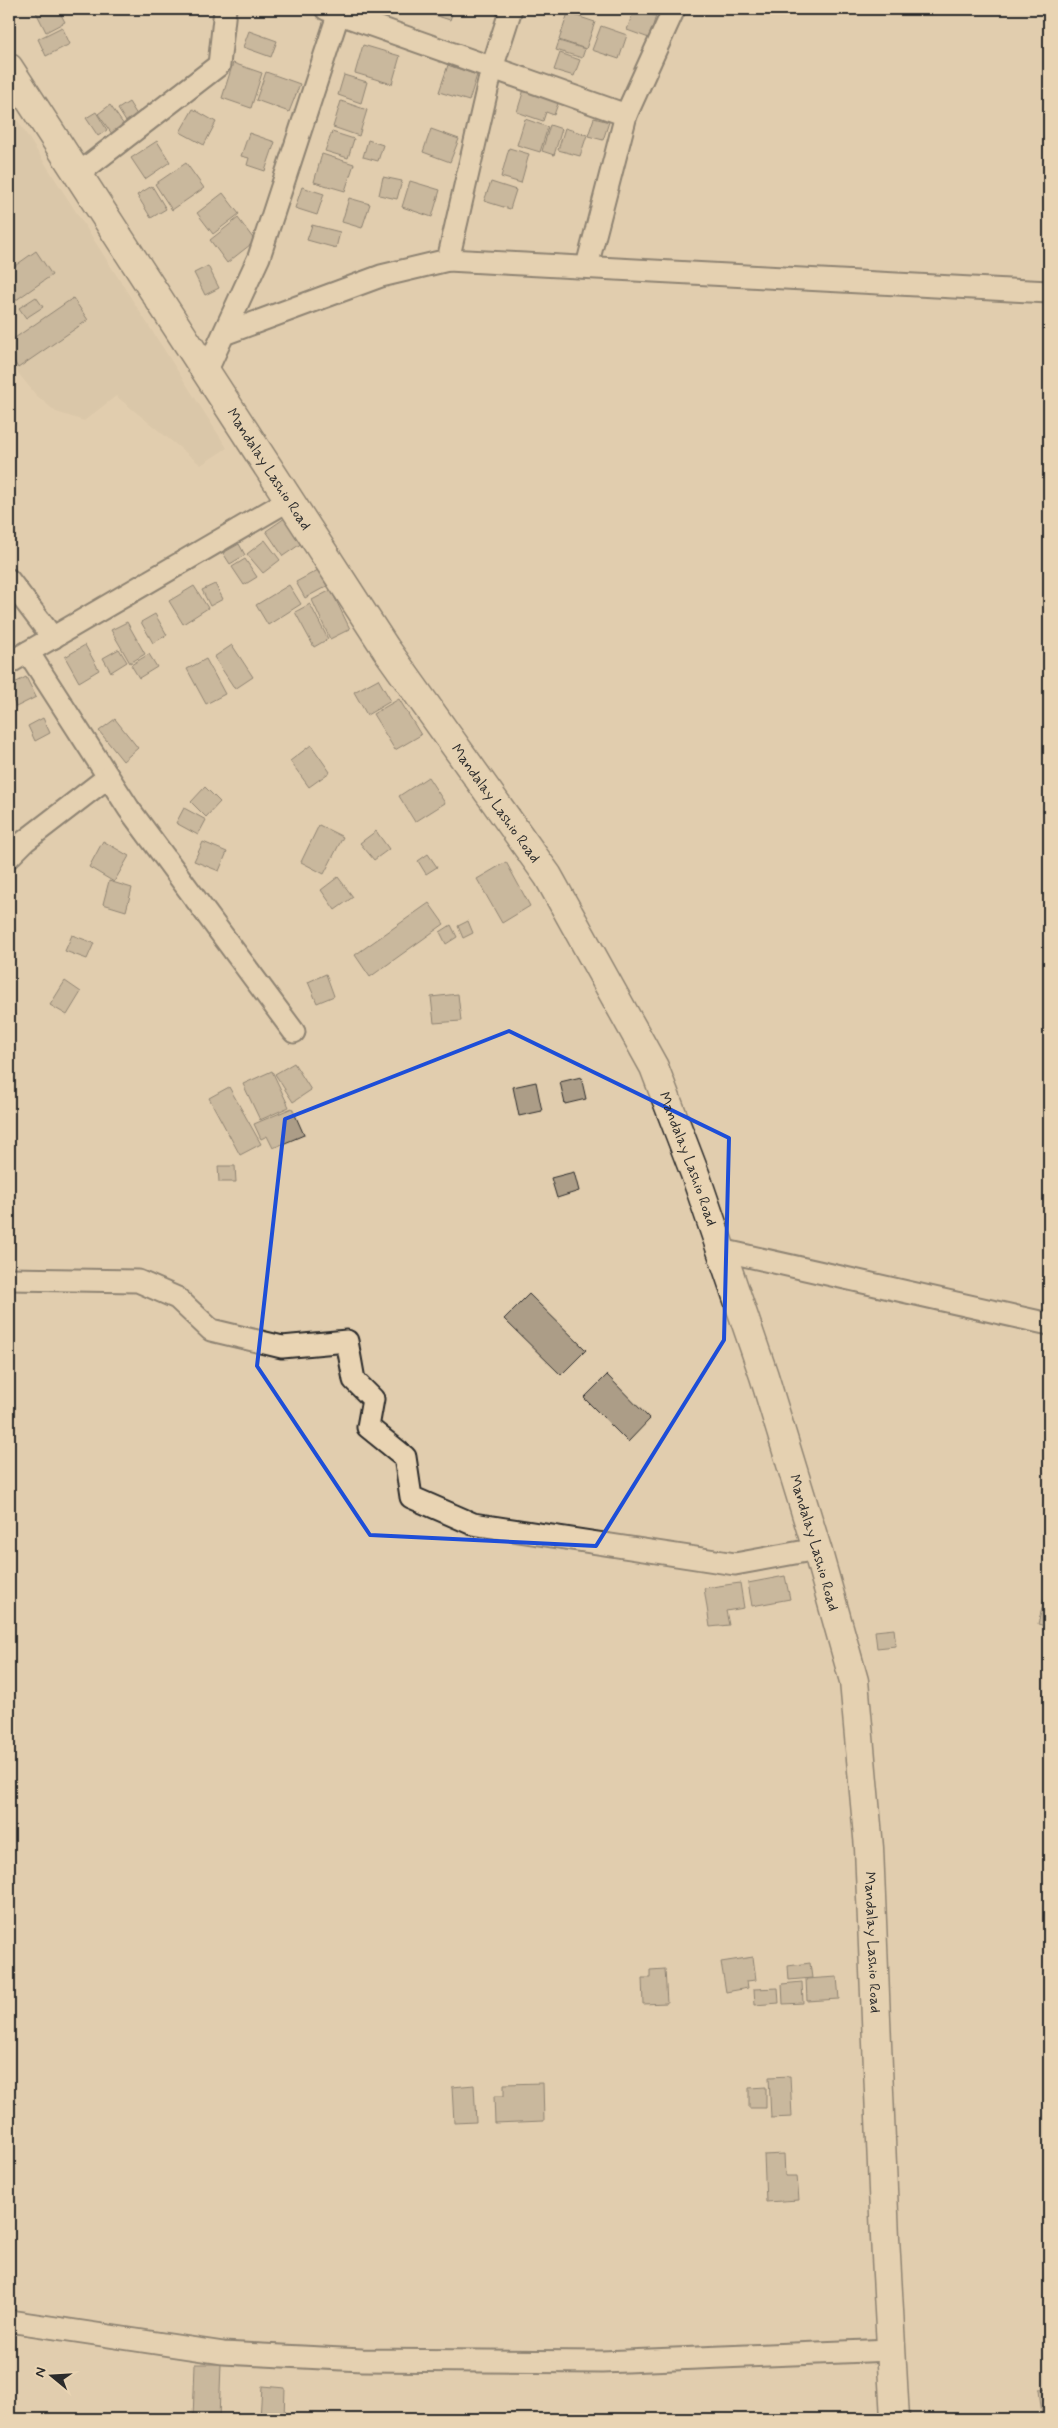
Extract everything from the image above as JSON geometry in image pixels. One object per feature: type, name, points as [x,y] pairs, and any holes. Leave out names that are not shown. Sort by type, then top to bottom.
[{"type":"highway","name":"Mandalay Lashio Road","points":[[9,68],[386,650],[548,876],[654,1067],[721,1250],[764,1376],[817,1548],[855,1691],[869,1848],[895,2419]]},
{"type":"street","points":[[78,174],[220,65],[224,9]]},
{"type":"street","points":[[448,260],[492,68],[511,9]]},
{"type":"street","points":[[587,266],[626,114],[674,9]]},
{"type":"street","points":[[206,372],[259,257],[335,10],[492,68],[626,114]]},
{"type":"street","points":[[224,334],[381,276],[448,260],[1049,292]]},
{"type":"street","points":[[9,663],[289,500]]},
{"type":"street","points":[[9,580],[52,638]]},
{"type":"street","points":[[28,652],[129,809],[294,1032]]},
{"type":"street","points":[[9,857],[25,841],[108,776]]},
{"type":"street","points":[[721,1250],[1049,1324]]},
{"type":"street","points":[[9,1279],[138,1281],[177,1298],[211,1330],[282,1347],[347,1341],[354,1380],[373,1399],[368,1427],[405,1457],[411,1497],[473,1524],[735,1564],[817,1548]]},
{"type":"street","points":[[9,2321],[223,2352],[362,2360],[602,2362],[891,2350]]},
{"type":"highlighted area","points":[[509,1031],[729,1138],[724,1340],[596,1546],[370,1535],[257,1366],[285,1119]]},
{"type":"shaded area","points":[[9,107],[227,448],[201,465],[116,396],[84,421],[56,412],[36,395],[9,362]]},
{"type":"building","points":[[58,9],[65,22],[46,32],[35,10]]},
{"type":"building","points":[[430,9],[454,9],[450,20],[428,13]]},
{"type":"building","points":[[634,9],[656,16],[649,38],[627,30]]},
{"type":"building","points":[[568,13],[595,22],[586,49],[559,40]]},
{"type":"building","points":[[601,26],[627,35],[619,59],[592,50]]},
{"type":"building","points":[[62,27],[70,44],[46,56],[38,39]]},
{"type":"building","points":[[249,31],[277,41],[271,57],[243,47]]},
{"type":"building","points":[[559,41],[585,49],[582,58],[556,50]]},
{"type":"building","points":[[363,45],[400,56],[392,84],[355,73]]},
{"type":"building","points":[[560,53],[580,60],[574,76],[554,70]]},
{"type":"building","points":[[233,63],[262,73],[251,108],[222,98]]},
{"type":"building","points":[[448,65],[477,75],[469,101],[439,92]]},
{"type":"building","points":[[266,72],[300,84],[289,112],[256,100]]},
{"type":"building","points":[[344,75],[367,82],[361,103],[338,95]]},
{"type":"building","points":[[525,86],[560,98],[554,115],[546,112],[543,121],[517,112]]},
{"type":"building","points":[[341,101],[367,110],[359,136],[333,127]]},
{"type":"building","points":[[129,102],[139,118],[128,125],[118,109]]},
{"type":"building","points":[[110,105],[124,125],[112,134],[98,114]]},
{"type":"building","points":[[193,109],[216,122],[204,145],[180,132]]},
{"type":"building","points":[[96,112],[107,130],[98,136],[86,118]]},
{"type":"building","points":[[594,118],[609,122],[603,140],[588,136]]},
{"type":"building","points":[[525,119],[548,127],[540,152],[517,145]]},
{"type":"building","points":[[550,125],[562,129],[554,155],[542,151]]},
{"type":"building","points":[[565,128],[587,135],[580,156],[558,150]]},
{"type":"building","points":[[431,129],[459,139],[450,162],[423,152]]},
{"type":"building","points":[[332,132],[354,139],[348,158],[325,151]]},
{"type":"building","points":[[249,133],[275,142],[265,171],[247,165],[249,158],[241,156]]},
{"type":"building","points":[[368,140],[383,145],[378,161],[363,157]]},
{"type":"building","points":[[157,141],[170,162],[145,179],[131,158]]},
{"type":"building","points":[[509,148],[529,154],[521,183],[501,177]]},
{"type":"building","points":[[322,154],[354,164],[345,191],[314,182]]},
{"type":"building","points":[[186,163],[204,188],[172,210],[155,184]]},
{"type":"building","points":[[383,177],[402,181],[397,199],[379,195]]},
{"type":"building","points":[[410,181],[440,190],[432,217],[402,207]]},
{"type":"building","points":[[491,182],[516,190],[510,209],[484,201]]},
{"type":"building","points":[[152,186],[166,209],[151,218],[137,195]]},
{"type":"building","points":[[302,187],[324,194],[317,215],[295,208]]},
{"type":"building","points":[[223,193],[239,214],[213,234],[197,213]]},
{"type":"building","points":[[349,198],[370,204],[362,228],[342,222]]},
{"type":"building","points":[[238,218],[255,241],[227,263],[210,240]]},
{"type":"building","points":[[312,225],[340,232],[336,248],[307,240]]},
{"type":"building","points":[[36,251],[52,275],[9,305],[9,270]]},
{"type":"building","points":[[208,266],[219,288],[205,295],[194,273]]},
{"type":"building","points":[[36,297],[43,307],[26,318],[19,308]]},
{"type":"building","points":[[73,298],[88,320],[18,368],[9,353],[9,342]]},
{"type":"building","points":[[285,518],[302,543],[283,556],[266,531]]},
{"type":"building","points":[[265,540],[280,560],[263,573],[247,554]]},
{"type":"building","points":[[239,544],[245,555],[230,564],[223,553]]},
{"type":"building","points":[[245,559],[257,577],[244,585],[232,567]]},
{"type":"building","points":[[318,570],[327,586],[305,598],[296,582]]},
{"type":"building","points":[[215,584],[223,599],[210,606],[202,590]]},
{"type":"building","points":[[289,585],[301,604],[268,625],[256,605]]},
{"type":"building","points":[[194,586],[208,608],[183,624],[169,601]]},
{"type":"building","points":[[331,590],[350,629],[330,639],[312,600]]},
{"type":"building","points":[[310,604],[328,639],[314,647],[295,612]]},
{"type":"building","points":[[155,614],[167,635],[153,643],[141,622]]},
{"type":"building","points":[[127,622],[145,654],[130,663],[111,630]]},
{"type":"building","points":[[85,645],[99,670],[79,682],[65,657]]},
{"type":"building","points":[[232,645],[253,677],[235,689],[214,657]]},
{"type":"building","points":[[119,649],[127,662],[111,672],[103,658]]},
{"type":"building","points":[[149,654],[157,667],[139,678],[131,665]]},
{"type":"building","points":[[206,659],[225,694],[206,704],[187,669]]},
{"type":"building","points":[[26,677],[36,697],[16,707],[9,691],[9,686]]},
{"type":"building","points":[[378,679],[391,701],[367,715],[354,692]]},
{"type":"building","points":[[399,699],[421,735],[395,750],[373,714]]},
{"type":"building","points":[[43,718],[50,733],[35,741],[28,726]]},
{"type":"building","points":[[115,719],[138,748],[123,761],[99,731]]},
{"type":"building","points":[[311,745],[330,772],[309,787],[290,761]]},
{"type":"building","points":[[428,777],[445,803],[415,822],[399,796]]},
{"type":"building","points":[[205,787],[220,802],[206,817],[191,802]]},
{"type":"building","points":[[184,808],[206,820],[198,835],[176,823]]},
{"type":"building","points":[[319,825],[343,837],[324,874],[301,862]]},
{"type":"building","points":[[376,831],[389,849],[374,860],[360,843]]},
{"type":"building","points":[[103,841],[129,856],[114,882],[89,867]]},
{"type":"building","points":[[203,842],[227,852],[219,871],[194,861]]},
{"type":"building","points":[[428,854],[437,867],[426,874],[418,861]]},
{"type":"building","points":[[506,862],[530,906],[502,923],[477,879]]},
{"type":"building","points":[[338,877],[353,897],[335,910],[321,890]]},
{"type":"building","points":[[109,881],[132,888],[126,911],[103,904]]},
{"type":"building","points":[[429,903],[444,924],[370,977],[355,955]]},
{"type":"building","points":[[468,921],[473,933],[463,938],[458,926]]},
{"type":"building","points":[[451,925],[457,937],[446,944],[440,932]]},
{"type":"building","points":[[72,935],[94,943],[87,959],[65,951]]},
{"type":"building","points":[[326,974],[334,996],[317,1003],[308,982]]},
{"type":"building","points":[[65,981],[81,992],[67,1015],[50,1005]]},
{"type":"building","points":[[458,994],[461,1021],[434,1023],[431,997]]},
{"type":"building","points":[[294,1063],[311,1090],[293,1102],[275,1074]]},
{"type":"building","points":[[272,1071],[289,1107],[260,1120],[243,1084]]},
{"type":"building","points":[[581,1077],[586,1099],[565,1104],[560,1082]]},
{"type":"building","points":[[536,1082],[542,1111],[519,1116],[513,1087]]},
{"type":"building","points":[[229,1087],[261,1144],[240,1155],[209,1098]]},
{"type":"building","points":[[292,1108],[304,1135],[273,1148],[267,1136],[261,1139],[254,1124]]},
{"type":"building","points":[[218,1166],[235,1166],[236,1182],[219,1182]]},
{"type":"building","points":[[574,1172],[579,1191],[557,1198],[551,1178]]},
{"type":"building","points":[[529,1294],[586,1350],[561,1375],[504,1319]]},
{"type":"building","points":[[607,1375],[650,1419],[628,1442],[584,1398]]},
{"type":"building","points":[[785,1576],[790,1599],[752,1606],[748,1583]]},
{"type":"building","points":[[1049,1580],[1049,1627],[1038,1624]]},
{"type":"building","points":[[740,1583],[744,1608],[726,1611],[729,1625],[710,1627],[704,1588]]},
{"type":"building","points":[[894,1629],[896,1646],[877,1648],[875,1631]]},
{"type":"building","points":[[753,1957],[756,1980],[747,1981],[748,1988],[726,1992],[721,1962]]},
{"type":"building","points":[[810,1963],[812,1978],[789,1980],[788,1966]]},
{"type":"building","points":[[665,1969],[667,2003],[643,2004],[642,1978],[650,1978],[650,1970]]},
{"type":"building","points":[[837,1977],[839,1999],[807,2001],[806,1979]]},
{"type":"building","points":[[802,1982],[803,2003],[783,2004],[782,1984]]},
{"type":"building","points":[[778,1988],[779,2003],[755,2005],[754,1989]]},
{"type":"building","points":[[790,2076],[792,2117],[771,2118],[769,2077]]},
{"type":"building","points":[[543,2083],[544,2121],[495,2123],[494,2096],[504,2096],[504,2084]]},
{"type":"building","points":[[474,2085],[476,2122],[454,2123],[452,2087]]},
{"type":"building","points":[[766,2087],[766,2108],[749,2108],[749,2088]]},
{"type":"building","points":[[784,2154],[785,2176],[797,2176],[799,2200],[766,2202],[764,2155]]},
{"type":"building","points":[[195,2364],[221,2364],[219,2419],[193,2419]]},
{"type":"building","points":[[262,2386],[285,2388],[284,2419],[260,2419]]},
{"type":"building","points":[[1049,2388],[1049,2414],[1042,2415],[1039,2389]]}]
